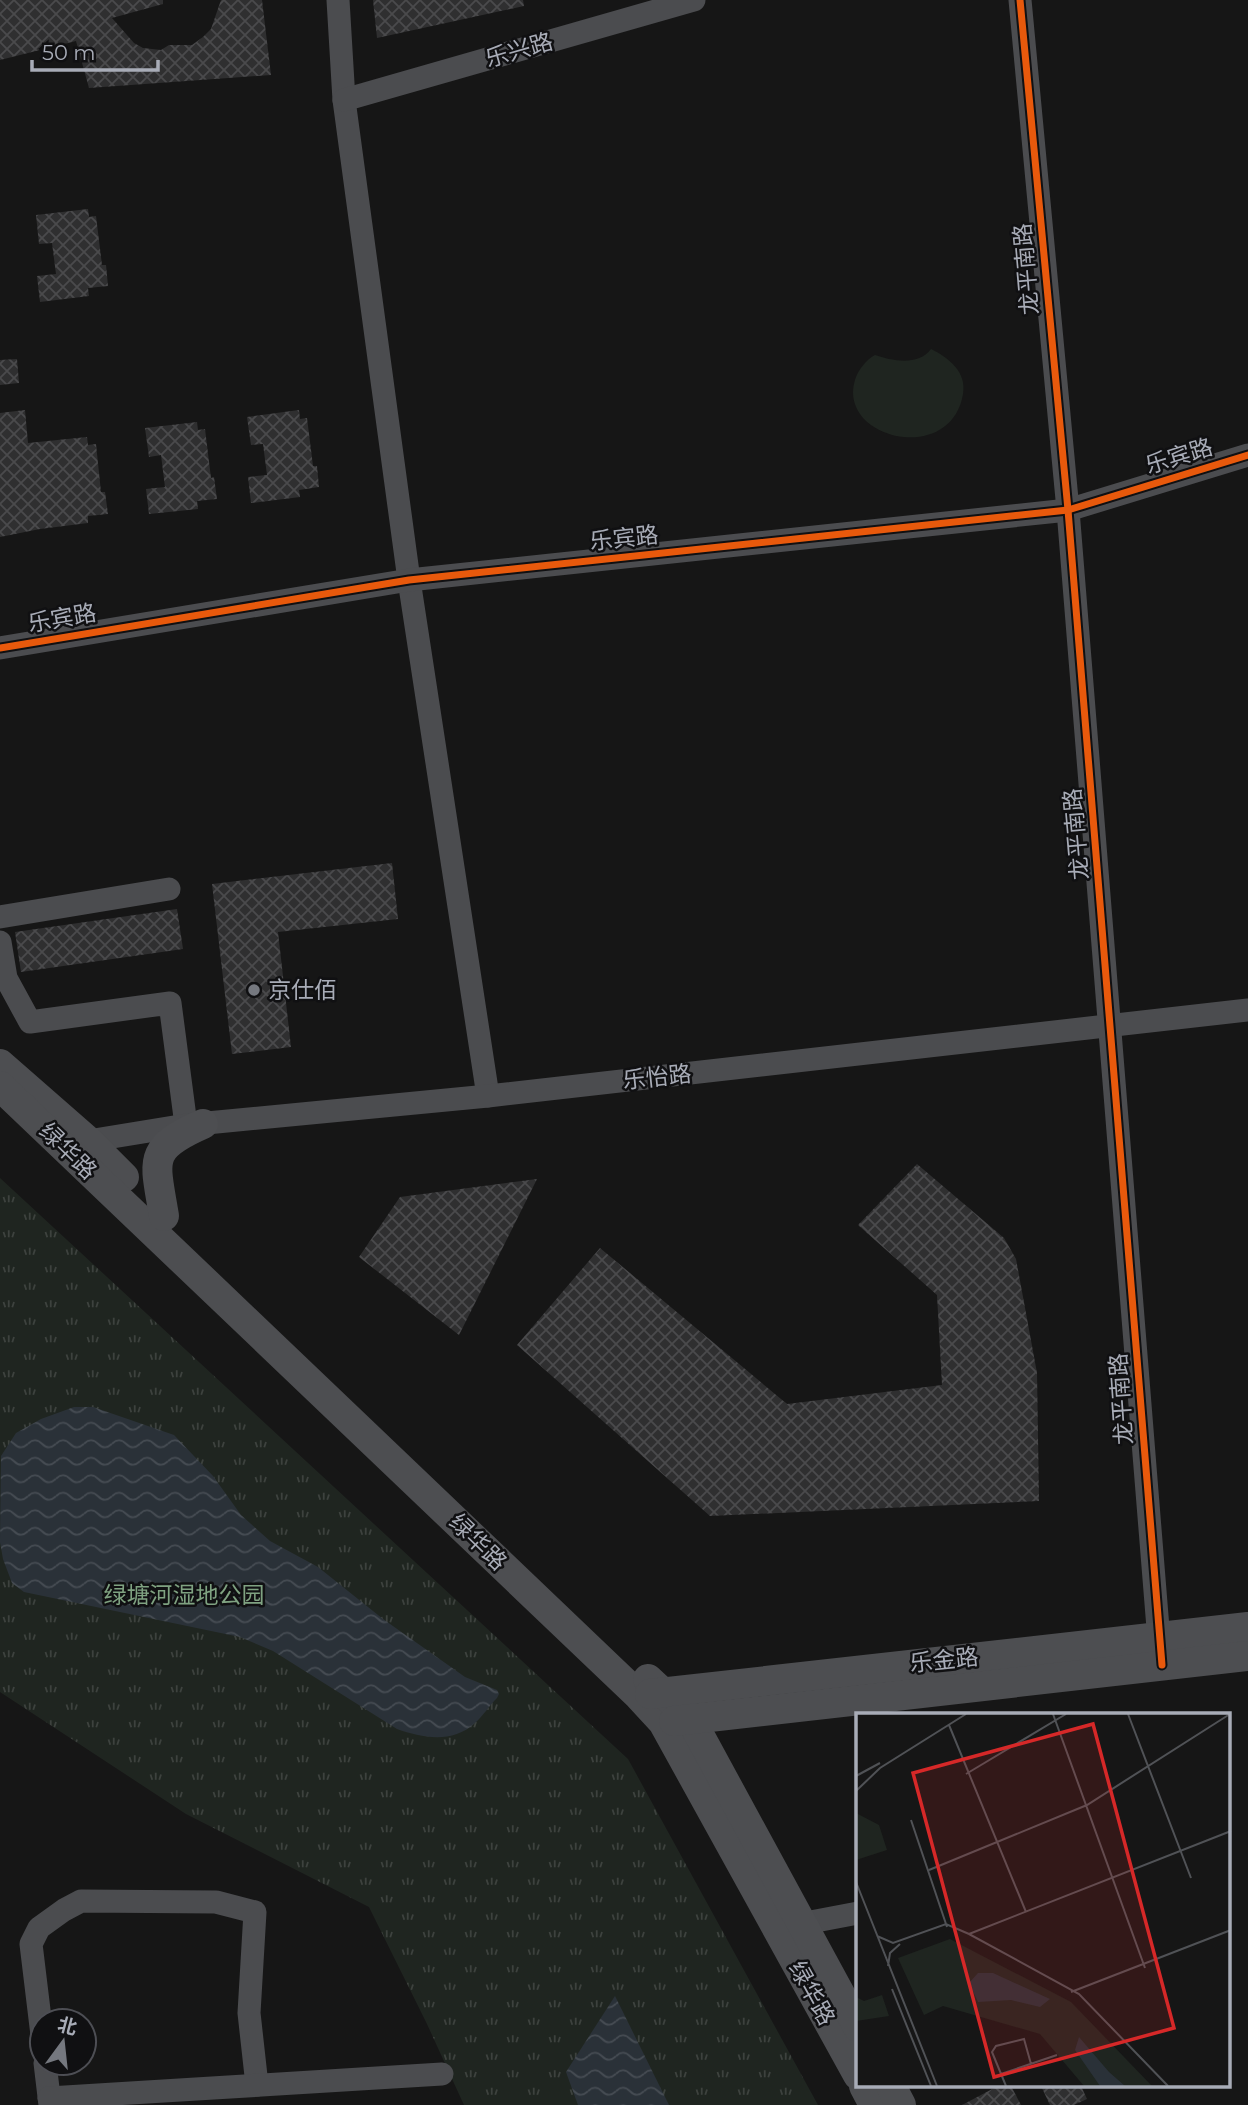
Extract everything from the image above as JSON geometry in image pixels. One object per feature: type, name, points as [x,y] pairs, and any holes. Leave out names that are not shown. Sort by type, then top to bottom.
[{"type":"main road","name":"绿华路","points":[[0,1064],[80,1147],[664,1707],[856,2071]]},
{"type":"main road","name":"绿华路","points":[[0,1086],[164,1216],[664,1707],[800,1924],[856,2023]]},
{"type":"main road","points":[[164,1216],[157,1163],[161,1150],[194,1124]]},
{"type":"main road","name":"乐金路","points":[[664,1707],[1160,1651],[1248,1627]]},
{"type":"main road","name":"乐金路","points":[[1160,1651],[1248,1656]]},
{"type":"main road","points":[[865,2088],[874,2105]]},
{"type":"main road","points":[[892,2088],[901,2105]]},
{"type":"street","points":[[338,0],[344,100],[409,580],[488,1096]]},
{"type":"street","name":"乐兴路","points":[[344,100],[694,0]]},
{"type":"street","name":"龙平南路","points":[[1020,0],[1068,510],[1160,1651]]},
{"type":"street","name":"乐宾路","points":[[0,648],[409,580],[1068,510],[1248,455]]},
{"type":"street","points":[[0,917],[169,888]]},
{"type":"street","points":[[0,942],[6,978],[30,1022],[170,1003],[194,1124]]},
{"type":"street","name":"乐怡路","points":[[80,1147],[194,1124],[488,1096],[1248,1010]]},
{"type":"street","points":[[39,2007],[31,1944],[39,1928],[81,1901],[216,1902],[255,1912],[249,2014],[257,2085]]},
{"type":"street","points":[[800,1924],[856,1913]]},
{"type":"street","points":[[47,2077],[50,2101],[442,2074]]},
{"type":"green space","points":[[931,349],[950,361],[962,379],[963,394],[954,416],[939,430],[919,437],[898,436],[878,429],[863,417],[854,400],[855,380],[866,362],[875,355],[912,360],[920,358]]},
{"type":"green space","name":"绿塘河湿地公园","points":[[0,1178],[628,1759],[818,2105],[464,2105],[369,1907],[186,1814],[0,1692]]},
{"type":"water","points":[[74,1407],[93,1407],[174,1435],[213,1476],[241,1515],[270,1541],[318,1567],[383,1619],[465,1677],[497,1690],[497,1698],[466,1730],[447,1736],[417,1735],[397,1729],[273,1651],[240,1637],[24,1592],[12,1583],[0,1542],[1,1456],[16,1433],[41,1419]]},
{"type":"water","points":[[615,1996],[669,2105],[578,2105],[566,2072]]},
{"type":"building","points":[[0,0],[163,0],[163,4],[112,18],[134,43],[143,48],[161,50],[169,45],[192,45],[203,37],[211,29],[221,0],[262,0],[271,75],[89,88],[76,41],[0,60]]},
{"type":"building","points":[[373,0],[523,0],[524,6],[377,38]]},
{"type":"building","points":[[88,209],[89,217],[96,216],[102,265],[106,265],[108,286],[88,288],[89,296],[40,302],[37,276],[56,274],[52,243],[39,244],[36,215]]},
{"type":"building","points":[[17,359],[19,383],[0,385],[0,360]]},
{"type":"building","points":[[25,410],[28,443],[87,437],[88,445],[96,444],[101,492],[105,492],[108,514],[88,516],[88,523],[0,537],[0,413]]},
{"type":"building","points":[[299,410],[300,419],[307,418],[313,466],[317,466],[319,487],[299,490],[300,497],[251,503],[248,477],[267,475],[263,444],[251,445],[247,417]]},
{"type":"building","points":[[197,422],[198,430],[205,429],[211,478],[214,477],[217,499],[197,501],[198,509],[149,514],[146,489],[165,487],[161,455],[149,457],[145,428]]},
{"type":"building","name":"京仕佰","points":[[392,863],[398,919],[278,932],[291,1047],[232,1054],[212,884]]},
{"type":"building","points":[[177,909],[183,949],[21,972],[15,932]]},
{"type":"building","points":[[917,1164],[1004,1238],[1016,1259],[1037,1373],[1039,1501],[710,1516],[517,1345],[600,1248],[787,1404],[942,1385],[937,1295],[858,1225]]},
{"type":"building","points":[[537,1179],[459,1335],[359,1257],[400,1197]]},
{"type":"building","points":[[994,2088],[1012,2088],[1021,2105],[962,2105]]},
{"type":"building","points":[[1042,2088],[1082,2088],[1087,2099],[1074,2105],[1050,2105]]},
{"type":"cycle path","points":[[1020,0],[1068,510],[1162,1665]]},
{"type":"cycle path","points":[[0,648],[409,580],[1068,510],[1248,455]]},
{"type":"place","name":"京仕佰","points":[[254,990]]}]
